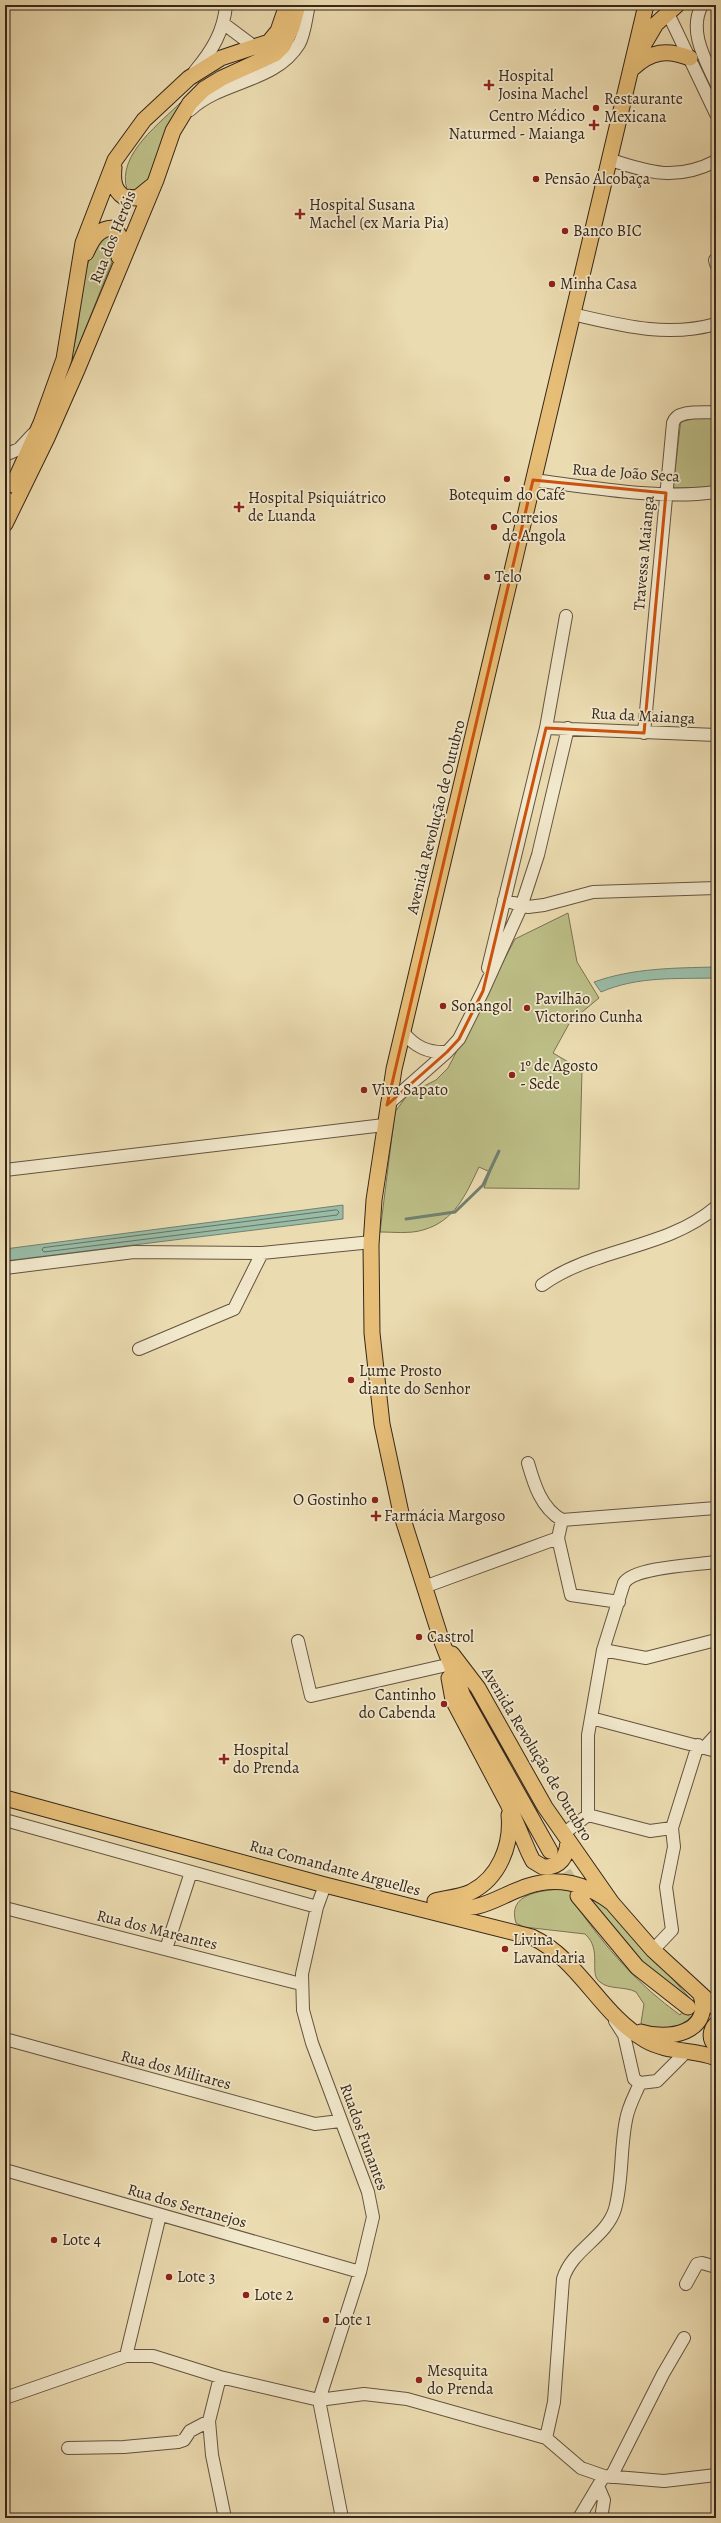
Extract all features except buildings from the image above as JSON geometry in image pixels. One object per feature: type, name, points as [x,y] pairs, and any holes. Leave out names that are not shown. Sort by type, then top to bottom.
[{"type":"main road","name":"Rua dos Heróis","points":[[5,500],[41,423],[67,350],[83,243],[115,160],[144,120],[189,78],[221,58],[256,48],[269,42],[278,31],[287,5]]},
{"type":"main road","name":"Rua dos Heróis","points":[[5,524],[47,438],[156,180],[171,136],[180,120],[190,104],[204,89],[222,78],[275,54],[283,46],[292,27],[298,5]]},
{"type":"main road","name":"Avenida Revolução de Outubro","points":[[442,1642],[453,1700],[508,1804],[529,1853],[538,1865],[548,1867],[561,1862],[566,1856],[559,1843],[463,1696],[442,1642],[401,1513],[382,1424],[372,1334],[372,1242],[374,1200],[384,1125],[403,1032],[572,314],[611,160],[630,70],[646,5]]},
{"type":"main road","points":[[630,70],[656,24],[670,7]]},
{"type":"main road","points":[[630,70],[641,60],[658,52],[669,52],[690,58]]},
{"type":"main road","points":[[115,160],[113,179],[118,192],[124,197],[132,198],[143,195],[156,180]]},
{"type":"main road","points":[[78,275],[94,238],[102,230],[113,228],[120,236],[122,244],[114,279]]},
{"type":"main road","name":"Avenida Revolução de Outubro","points":[[442,1642],[478,1688],[545,1807],[559,1843],[653,1950],[693,2001]]},
{"type":"main road","name":"Rua Comandante Arguelles","points":[[5,1788],[429,1903],[472,1891],[494,1872],[506,1852],[509,1839],[508,1804]]},
{"type":"main road","name":"Rua Comandante Arguelles","points":[[5,1798],[324,1885],[501,1928],[532,1937],[552,1947],[576,1970],[624,2024]]},
{"type":"main road","points":[[429,1903],[449,1907],[472,1907],[498,1900],[529,1886],[561,1882],[586,1887],[612,1903]]},
{"type":"main road","name":"Avenida Revolução de Outubro","points":[[581,1894],[638,1967],[693,2001],[716,2008]]},
{"type":"main road","points":[[624,2024],[651,2035],[664,2036],[686,2032],[699,2018],[702,2002],[693,2001]]},
{"type":"main road","points":[[624,2024],[650,2042],[684,2053],[716,2058]]},
{"type":"main road","points":[[716,2024],[711,2032],[711,2038],[716,2046]]},
{"type":"street","points":[[189,78],[209,54],[224,24],[226,5]]},
{"type":"street","points":[[180,120],[207,98],[275,68],[288,57],[300,43],[309,5]]},
{"type":"street","points":[[702,5],[697,15],[697,36],[716,83]]},
{"type":"street","points":[[670,7],[690,58],[716,114]]},
{"type":"street","points":[[224,24],[256,48]]},
{"type":"street","points":[[611,160],[643,170],[673,174],[716,161]]},
{"type":"street","points":[[572,314],[642,330],[684,330],[716,324]]},
{"type":"street","name":"Travessa Maianga","points":[[644,733],[674,419],[682,414],[716,412]]},
{"type":"street","points":[[5,455],[18,449],[41,423]]},
{"type":"street","name":"Rua de João Seca","points":[[533,480],[601,489],[666,493],[716,492]]},
{"type":"street","points":[[483,991],[546,728],[566,616]]},
{"type":"street","name":"Rua da Maianga","points":[[546,728],[716,735]]},
{"type":"street","points":[[387,1105],[447,1052],[459,1039],[483,991],[521,906],[538,855],[568,728]]},
{"type":"street","points":[[504,900],[521,906],[544,905],[593,892],[716,888]]},
{"type":"street","points":[[403,1032],[410,1041],[422,1048],[447,1052]]},
{"type":"street","points":[[5,1170],[384,1125]]},
{"type":"street","points":[[542,1285],[560,1274],[618,1250],[643,1245],[676,1233],[716,1207]]},
{"type":"street","points":[[5,1268],[134,1252],[262,1253],[372,1242]]},
{"type":"street","points":[[140,1348],[234,1309],[262,1253]]},
{"type":"street","points":[[528,1463],[547,1509],[562,1520],[716,1508]]},
{"type":"street","points":[[562,1520],[558,1538],[571,1595],[619,1602]]},
{"type":"street","points":[[424,1588],[558,1538]]},
{"type":"street","points":[[559,1843],[588,1815],[587,1763],[591,1718],[603,1650],[624,1583],[631,1576],[716,1562]]},
{"type":"street","points":[[603,1650],[646,1658],[716,1640]]},
{"type":"street","points":[[298,1641],[311,1696],[447,1665]]},
{"type":"street","points":[[591,1718],[706,1748]]},
{"type":"street","points":[[653,1950],[672,1930],[666,1887],[674,1847],[672,1828],[706,1748],[716,1735]]},
{"type":"street","points":[[588,1815],[650,1831],[672,1828]]},
{"type":"street","points":[[5,1820],[317,1907]]},
{"type":"street","points":[[166,1949],[191,1872]]},
{"type":"street","name":"Ruados Funantes","points":[[324,1885],[317,1907],[301,1984],[303,2010],[312,2043],[372,2206],[373,2217],[360,2272],[320,2400],[342,2518]]},
{"type":"street","name":"Rua dos Mareantes","points":[[5,1908],[301,1984]]},
{"type":"street","points":[[501,1928],[556,1959],[608,2012],[624,2035],[632,2076],[640,2083],[657,2081],[684,2053]]},
{"type":"street","name":"Rua dos Militares","points":[[5,2040],[315,2124],[340,2121]]},
{"type":"street","points":[[546,2438],[554,2402],[563,2279],[571,2263],[608,2226],[615,2208],[621,2177],[626,2120],[640,2083]]},
{"type":"street","name":"Rua dos Sertanejos","points":[[5,2170],[360,2272]]},
{"type":"street","points":[[126,2356],[160,2215]]},
{"type":"street","points":[[686,2284],[697,2264],[702,2263],[716,2267]]},
{"type":"street","points":[[579,2518],[604,2480],[684,2338]]},
{"type":"street","points":[[5,2398],[126,2356],[153,2356],[220,2377],[320,2400],[364,2394],[401,2397],[546,2438],[581,2468],[604,2480],[664,2481],[716,2475]]},
{"type":"street","points":[[220,2377],[209,2421],[212,2454],[225,2518]]},
{"type":"street","points":[[68,2448],[124,2447],[178,2442],[184,2440],[190,2431],[209,2421]]},
{"type":"street","points":[[602,2518],[604,2480]]},
{"type":"highlighted area","points":[[533,480],[666,493],[644,733],[546,728],[483,991],[459,1039],[447,1052],[387,1105]]},
{"type":"green space","points":[[183,100],[146,183],[136,192],[127,190],[125,177],[128,164],[134,152],[153,129]]},
{"type":"green space","points":[[107,234],[115,238],[118,247],[51,415],[74,347],[86,268],[98,244]]},
{"type":"green space","points":[[716,417],[716,487],[673,488],[681,419]]},
{"type":"green space","name":"1º de Agosto - Sede","points":[[568,913],[577,962],[599,998],[570,1022],[553,1053],[582,1070],[579,1189],[484,1188],[490,1172],[479,1167],[458,1205],[443,1220],[434,1226],[418,1231],[380,1232],[395,1112],[408,1094],[436,1080],[448,1068],[515,939]]},
{"type":"green space","points":[[560,1889],[587,1894],[614,1913],[694,2003],[695,2013],[684,2029],[645,2027],[641,2023],[644,2004],[636,1992],[608,1986],[600,1982],[597,1978],[595,1973],[593,1947],[585,1934],[524,1927],[516,1923],[514,1913],[520,1900],[534,1893]],"holes":[[[589,1897],[636,1957],[689,2003],[680,2015],[636,1978],[599,1936],[576,1905]]]},
{"type":"water","points":[[716,967],[716,978],[657,979],[629,983],[601,992],[594,982],[609,977],[639,971],[669,968]]},
{"type":"water","points":[[343,1205],[343,1219],[5,1261],[5,1249]]},
{"type":"waterway","points":[[406,1219],[455,1212],[483,1185],[499,1151]]},
{"type":"tunnel","points":[[552,1853],[576,1892]]},
{"type":"place","name":"Hospital Josina Machel","points":[[489,85]]},
{"type":"place","name":"Restaurante Mexicana","points":[[596,108]]},
{"type":"place","name":"Centro Médico Naturmed - Maianga","points":[[594,125]]},
{"type":"place","name":"Pensão Alcobaça","points":[[536,179]]},
{"type":"place","name":"Hospital Susana Machel (ex Maria Pia)","points":[[300,214]]},
{"type":"place","name":"Banco BIC","points":[[565,231]]},
{"type":"place","name":"Minha Casa","points":[[552,284]]},
{"type":"place","name":"Botequim do Café","points":[[507,479]]},
{"type":"place","name":"Hospital Psiquiátrico de Luanda","points":[[239,507]]},
{"type":"place","name":"Correios de Angola","points":[[494,527]]},
{"type":"place","name":"Telo","points":[[487,577]]},
{"type":"place","name":"Sonangol","points":[[443,1006]]},
{"type":"place","name":"Pavilhão Victorino Cunha","points":[[527,1008]]},
{"type":"place","name":"1º de Agosto - Sede","points":[[512,1075]]},
{"type":"place","name":"Viva Sapato","points":[[364,1090]]},
{"type":"place","name":"Lume Prosto diante do Senhor","points":[[351,1380]]},
{"type":"place","name":"O Gostinho","points":[[375,1500]]},
{"type":"place","name":"Farmácia Margoso","points":[[376,1516]]},
{"type":"place","name":"Castrol","points":[[419,1637]]},
{"type":"place","name":"Cantinho do Cabenda","points":[[444,1704]]},
{"type":"place","name":"Hospital do Prenda","points":[[224,1759]]},
{"type":"place","name":"Livina Lavandaria","points":[[505,1949]]},
{"type":"place","name":"Lote 4","points":[[54,2240]]},
{"type":"place","name":"Lote 3","points":[[169,2277]]},
{"type":"place","name":"Lote 2","points":[[246,2295]]},
{"type":"place","name":"Lote 1","points":[[326,2320]]},
{"type":"place","name":"Mesquita do Prenda","points":[[419,2380]]}]
